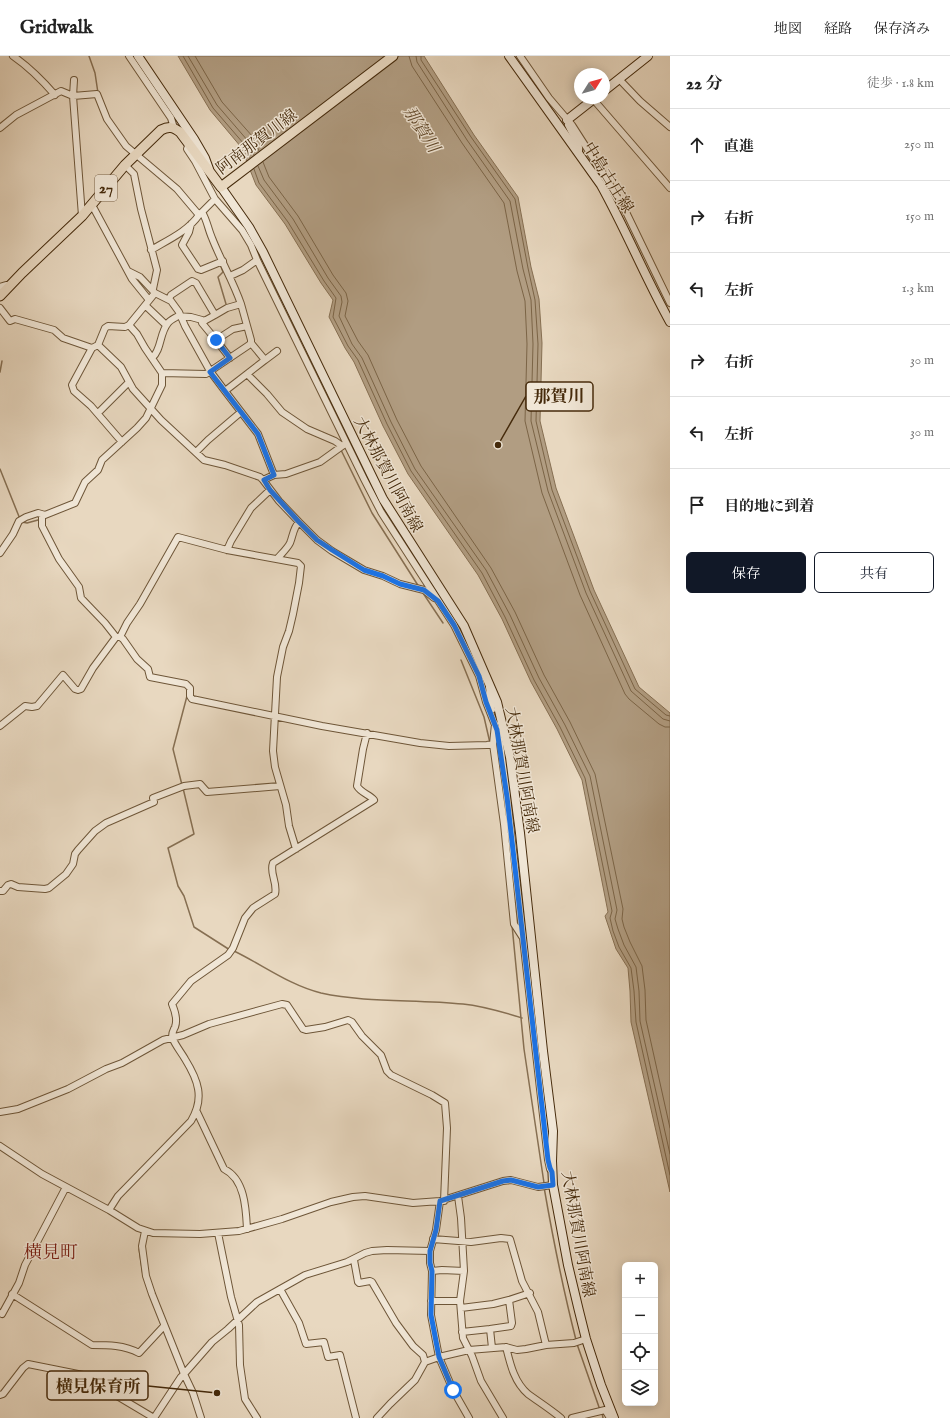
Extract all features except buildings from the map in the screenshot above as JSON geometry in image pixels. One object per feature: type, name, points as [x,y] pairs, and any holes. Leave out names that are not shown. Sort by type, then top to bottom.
[{"type":"main road","points":[[138,56],[192,142]]},
{"type":"main road","name":"阿南那賀川線","points":[[174,128],[192,142],[210,172],[223,186],[393,56]]},
{"type":"main road","name":"中島古庄線","points":[[509,56],[601,185],[614,208],[658,301],[670,322]]},
{"type":"main road","points":[[610,86],[648,56]]},
{"type":"main road","points":[[567,120],[588,104]]},
{"type":"main road","name":"27","points":[[0,296],[5,286],[82,216],[136,154],[161,130],[167,127],[174,128]]},
{"type":"main road","name":"大林那賀川阿南線","points":[[223,186],[260,245],[383,499],[464,626],[490,684],[502,718],[510,757],[520,832],[553,1131],[551,1185],[568,1266],[586,1339],[601,1385],[614,1418]]},
{"type":"street","points":[[13,56],[39,76],[55,95]]},
{"type":"street","points":[[129,56],[171,118],[174,128]]},
{"type":"street","points":[[520,56],[549,98],[572,125],[592,156],[626,212],[670,303]]},
{"type":"street","points":[[619,79],[670,127]]},
{"type":"street","points":[[74,80],[73,96],[82,216]]},
{"type":"street","points":[[0,128],[16,115],[61,91],[73,96],[97,94],[108,119],[126,146],[177,189],[201,213],[241,304],[251,343],[265,360]]},
{"type":"street","points":[[598,104],[670,188]]},
{"type":"street","points":[[567,120],[579,146],[579,153]]},
{"type":"street","points":[[192,142],[187,148],[215,199],[242,230],[251,245],[344,445],[381,512],[454,625],[476,669],[486,702],[494,720],[493,737],[514,924],[523,938]]},
{"type":"street","points":[[122,442],[98,413],[74,391],[72,385],[105,328],[108,326],[125,327],[129,325],[148,303],[154,291],[156,270],[134,174],[125,165]]},
{"type":"street","points":[[151,250],[191,224],[215,199]]},
{"type":"street","points":[[92,205],[132,279],[148,303],[166,325]]},
{"type":"street","points":[[191,224],[189,232],[182,242],[182,245],[198,269],[201,270],[222,261]]},
{"type":"street","points":[[230,276],[243,270],[257,260]]},
{"type":"street","points":[[128,271],[140,277],[154,291],[169,299],[182,316],[185,326],[210,372],[258,434],[274,475]]},
{"type":"street","points":[[169,299],[171,295],[192,281],[196,283],[215,315]]},
{"type":"street","points":[[152,358],[159,348],[166,325],[178,316],[206,320],[227,308],[241,304]]},
{"type":"street","points":[[0,308],[10,321],[16,319],[54,330],[63,338],[95,346],[121,367],[128,383],[151,409],[170,429],[204,460],[254,475],[264,480],[270,490],[317,540],[354,566],[383,576],[400,584],[424,590],[438,601]]},
{"type":"street","points":[[202,320],[202,323],[230,358]]},
{"type":"street","points":[[0,553],[19,522],[26,517],[38,513],[42,515],[75,503],[85,482],[98,470],[102,460],[146,418],[162,384],[162,373],[137,334],[129,325]]},
{"type":"street","points":[[216,340],[233,329],[247,326]]},
{"type":"street","points":[[162,373],[206,374],[251,343]]},
{"type":"street","points":[[224,391],[277,352]]},
{"type":"street","points":[[247,374],[282,412],[307,429],[344,445]]},
{"type":"street","points":[[98,413],[128,383]]},
{"type":"street","points":[[196,452],[241,412]]},
{"type":"street","points":[[264,480],[274,475],[286,474],[320,462],[344,445]]},
{"type":"street","points":[[227,550],[251,508],[270,490]]},
{"type":"street","points":[[42,515],[42,526],[59,559],[79,587],[81,598],[118,637],[123,639],[137,659],[148,669],[150,677],[186,684],[190,688],[190,696],[192,699],[322,726],[420,743],[449,746],[494,744]]},
{"type":"street","points":[[278,559],[282,552],[289,546],[295,528],[299,522]]},
{"type":"street","points":[[0,726],[25,706],[37,706],[63,675],[75,689],[81,689],[93,668],[118,637],[140,604],[178,537],[227,550],[298,563],[301,566],[299,583],[293,614],[283,647],[277,677],[273,751],[275,767],[286,805],[289,826],[296,849]]},
{"type":"street","points":[[490,684],[489,690],[494,720],[500,743],[507,797],[548,1160],[552,1172]]},
{"type":"street","points":[[109,1210],[118,1196],[191,1121],[197,1112],[199,1103],[195,1079],[172,1037],[177,1018],[172,1004],[191,982],[230,952],[245,918],[253,908],[275,894],[276,890],[271,867],[273,862],[374,800],[357,786],[367,733]]},
{"type":"street","points":[[0,891],[3,892],[8,885],[11,884],[18,887],[49,888],[66,874],[73,864],[75,854],[95,831],[106,823],[154,802],[154,798],[180,787],[200,784],[207,792],[280,786]]},
{"type":"street","points":[[0,1112],[18,1109],[68,1089],[106,1069],[122,1063],[163,1040],[183,1035],[209,1024],[282,1004],[286,1005],[303,1029],[306,1030],[325,1027],[348,1020],[352,1022],[362,1036],[381,1055],[387,1071],[391,1075],[445,1103],[447,1128],[442,1201],[430,1251],[432,1271],[431,1315],[439,1357],[453,1390],[469,1418]]},
{"type":"street","points":[[197,1112],[224,1169],[230,1171],[238,1182],[246,1208],[247,1229]]},
{"type":"street","points":[[0,1146],[42,1174],[145,1231],[152,1233],[218,1233],[247,1229],[345,1198],[365,1196],[413,1203],[442,1201],[497,1183],[511,1180],[533,1186],[541,1187],[551,1185]]},
{"type":"street","points":[[0,1313],[2,1314],[19,1283],[25,1265],[66,1187]]},
{"type":"street","points":[[458,1196],[461,1218],[464,1271],[460,1304],[463,1338],[472,1356],[481,1381],[503,1418]]},
{"type":"street","points":[[145,1231],[142,1246],[146,1276],[183,1375],[193,1393],[201,1418]]},
{"type":"street","points":[[218,1233],[231,1297],[238,1320],[239,1352],[245,1399],[257,1418]]},
{"type":"street","points":[[433,1239],[471,1242],[505,1238],[510,1239],[522,1281],[530,1293],[538,1312],[546,1345]]},
{"type":"street","points":[[0,1395],[3,1394],[23,1368],[28,1364],[83,1375],[95,1380],[107,1390],[154,1418],[183,1375],[212,1342],[257,1302],[312,1272],[354,1260],[364,1253],[379,1250],[430,1251]]},
{"type":"street","points":[[354,1260],[358,1282],[372,1282],[396,1322],[413,1346],[423,1355],[426,1362]]},
{"type":"street","points":[[432,1271],[464,1271]]},
{"type":"street","points":[[280,1289],[299,1323],[306,1344],[324,1342],[328,1357],[340,1355],[356,1418]]},
{"type":"street","points":[[431,1301],[460,1304],[493,1304],[530,1293]]},
{"type":"street","points":[[12,1294],[92,1344],[112,1345],[139,1353],[164,1326]]},
{"type":"street","points":[[462,1332],[511,1326],[512,1323],[509,1300]]},
{"type":"street","points":[[490,1329],[492,1348]]},
{"type":"street","points":[[377,1418],[414,1380],[426,1362],[439,1357],[469,1350],[506,1347],[518,1350],[546,1345],[574,1343],[586,1339]]},
{"type":"street","points":[[506,1347],[514,1374],[523,1388],[561,1418]]},
{"type":"street","points":[[572,1418],[599,1415],[605,1410],[610,1418]]},
{"type":"water","points":[[178,56],[424,56],[474,135],[518,197],[531,267],[539,299],[542,343],[540,421],[556,488],[594,590],[639,687],[670,713],[670,1192],[631,1022],[628,968],[616,949],[605,916],[608,912],[582,780],[557,729],[531,682],[502,619],[478,575],[408,474],[383,426],[354,362],[329,317],[333,300],[285,224],[256,185],[241,147],[210,110]]},
{"type":"waterway","points":[[89,56],[95,73],[98,93]]},
{"type":"waterway","points":[[220,264],[223,272],[218,277],[226,304]]},
{"type":"waterway","points":[[0,372],[2,361]]},
{"type":"waterway","points":[[341,450],[372,513],[419,587]]},
{"type":"waterway","points":[[0,469],[20,519]]},
{"type":"waterway","points":[[22,522],[27,523],[38,520]]},
{"type":"waterway","points":[[423,593],[443,623]]},
{"type":"waterway","points":[[461,660],[484,717],[490,743]]},
{"type":"waterway","points":[[182,785],[173,749],[187,696]]},
{"type":"waterway","points":[[183,788],[194,834],[168,848],[178,886],[184,896],[194,927],[230,950]]},
{"type":"waterway","points":[[512,925],[524,1049],[544,1183]]},
{"type":"waterway","points":[[234,951],[287,980],[321,993],[374,1000],[470,1005],[522,1018]]},
{"type":"waterway","points":[[544,1187],[558,1264],[576,1340]]},
{"type":"waterway","points":[[139,1249],[143,1275]]},
{"type":"waterway","points":[[577,1344],[600,1410]]},
{"type":"waterway","points":[[196,1410],[198,1418]]},
{"type":"waterway","points":[[602,1413],[603,1418]]},
{"type":"place","name":"那賀川","points":[[498,445]]},
{"type":"place","name":"横見保育所","points":[[217,1393]]},
{"type":"district","name":"横見町","points":[[51,1252]]},
{"type":"route","points":[[216,340],[230,358],[210,372],[258,434],[274,475],[264,480],[270,490],[317,540],[354,566],[383,576],[400,584],[424,590],[438,601],[454,625],[479,676],[500,743],[548,1160],[552,1172],[553,1185],[538,1187],[511,1180],[503,1181],[440,1201],[436,1230],[430,1251],[432,1271],[431,1315],[439,1357],[453,1390]]}]
